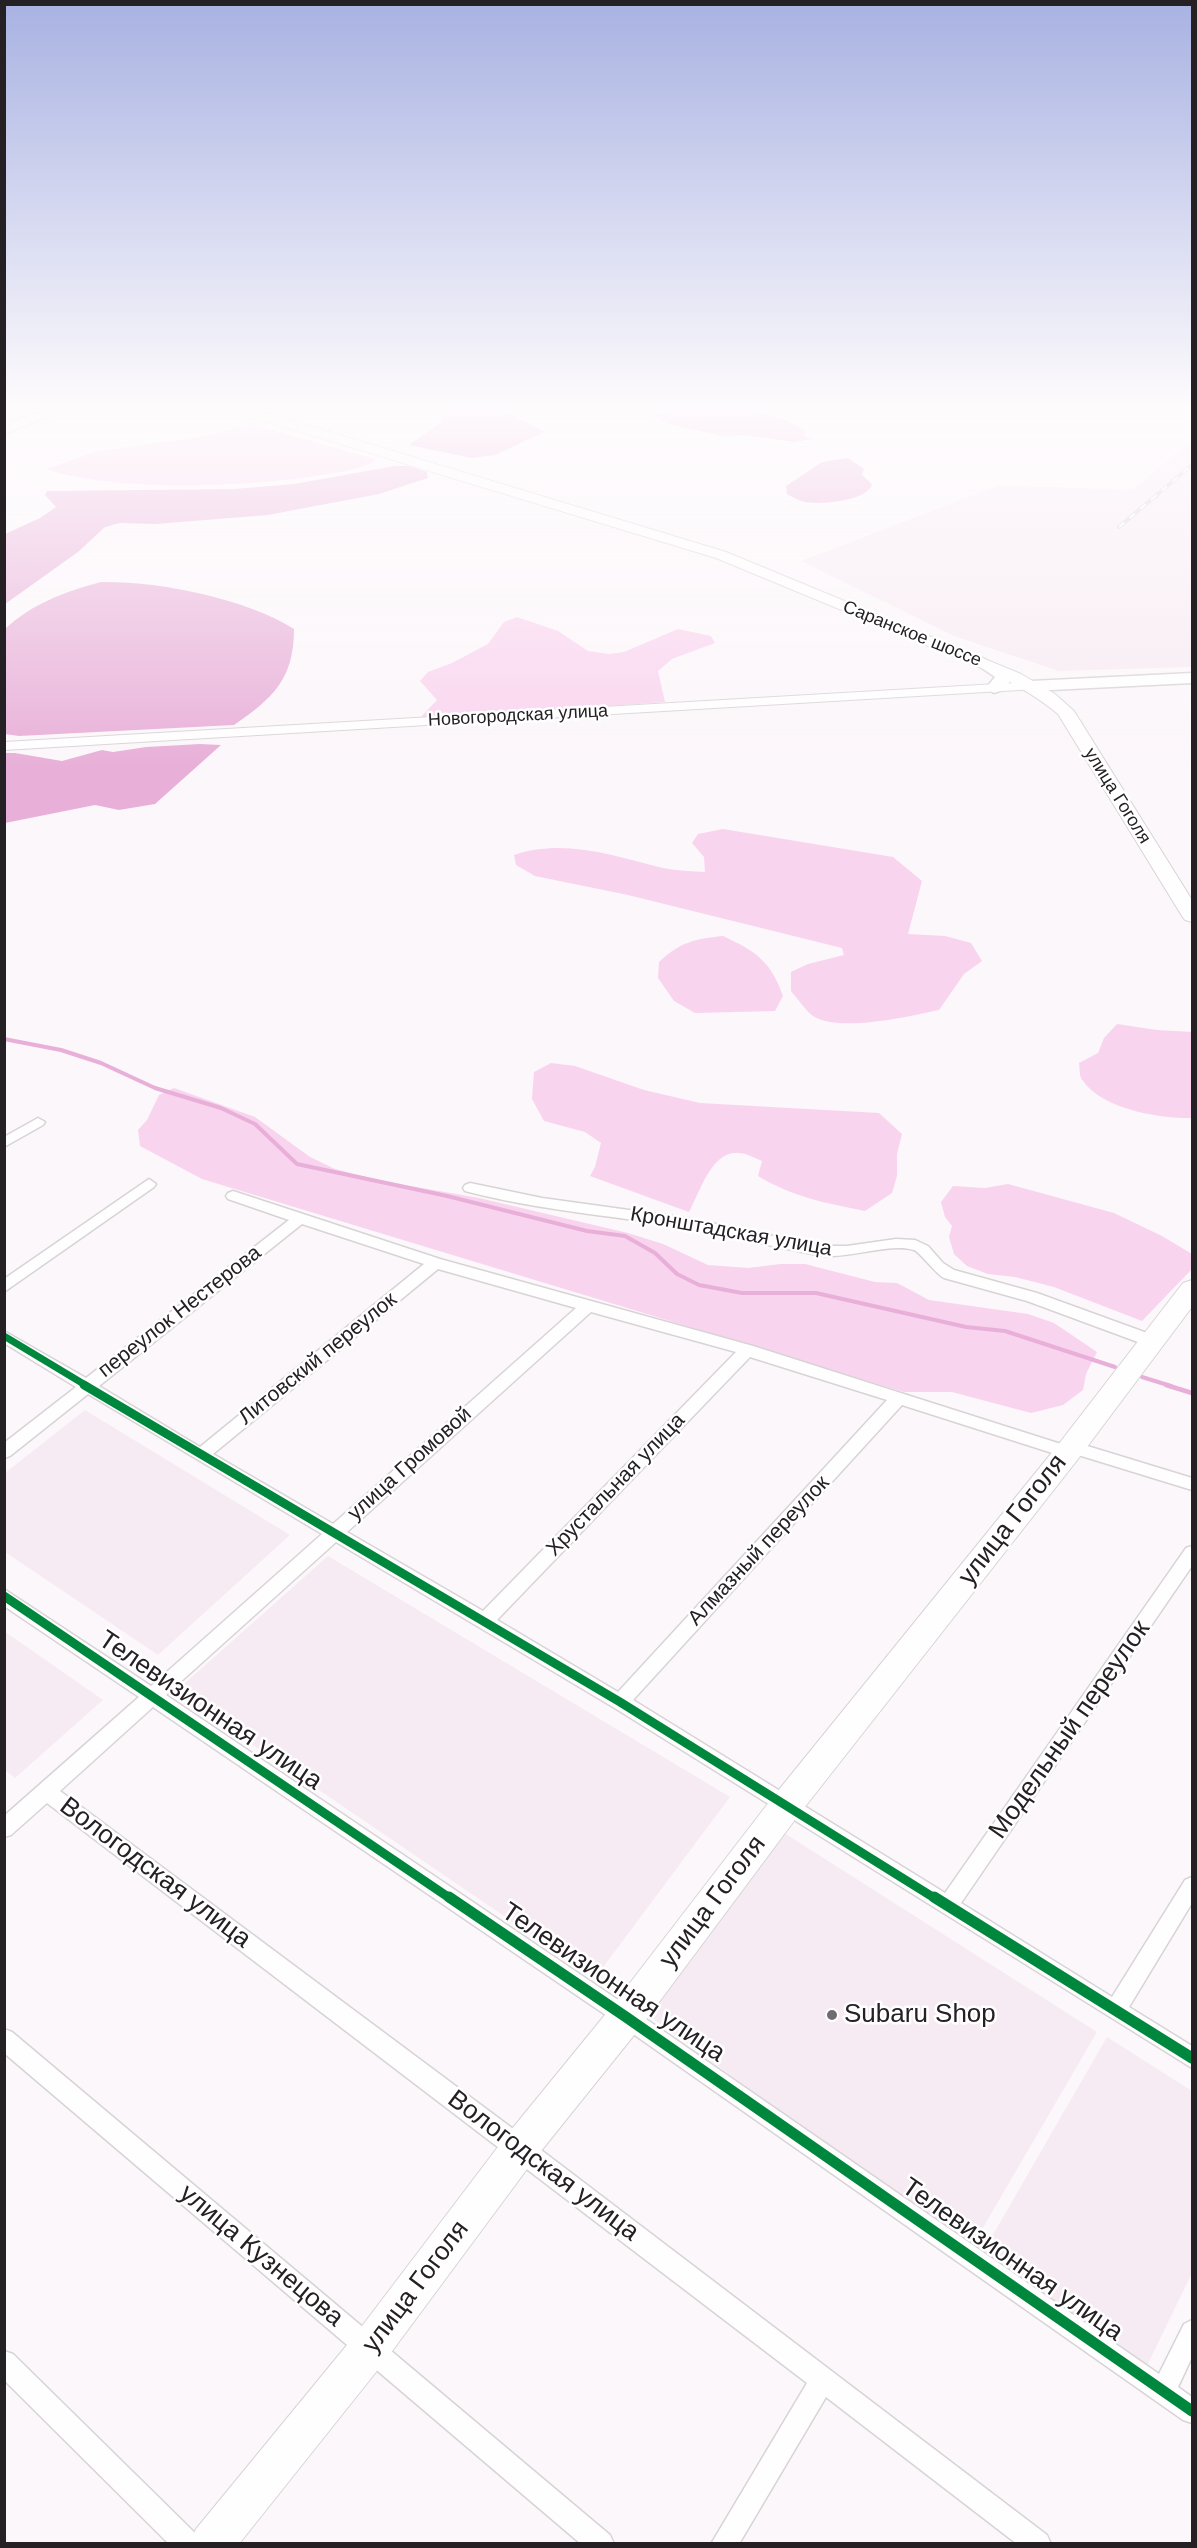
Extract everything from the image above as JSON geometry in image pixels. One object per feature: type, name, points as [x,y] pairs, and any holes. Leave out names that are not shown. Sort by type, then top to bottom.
[{"type":"highway","name":"Саранское шоссе","points":[[635,529],[721,555],[989,665],[1031,686]]},
{"type":"highway","name":"улица Гоголя","points":[[1031,686],[1047,694],[1065,711],[1192,916]]},
{"type":"highway","name":"улица Гоголя","points":[[211,2544],[370,2348],[520,2148],[626,2017],[785,1807],[1069,1450],[1192,1289]]},
{"type":"main road","points":[[989,665],[1025,677],[1083,683]]},
{"type":"main road","points":[[989,665],[1003,675],[1003,681],[994,688]]},
{"type":"main road","points":[[1031,686],[1192,678]]},
{"type":"main road","points":[[1065,711],[1068,696],[1083,683]]},
{"type":"street","name":"Новогородская улица","points":[[4,746],[1031,686]]},
{"type":"street","points":[[4,1143],[38,1122]]},
{"type":"street","points":[[4,1287],[149,1184]]},
{"type":"street","name":"Кронштадская улица","points":[[470,1188],[542,1203],[687,1223],[821,1251],[847,1251],[896,1244],[915,1245],[922,1249],[938,1267],[949,1274],[1032,1297],[1152,1341]]},
{"type":"street","points":[[233,1196],[435,1263],[747,1350],[898,1399],[1192,1484]]},
{"type":"street","name":"переулок Нестерова","points":[[4,1452],[300,1218]]},
{"type":"street","name":"Литовский переулок","points":[[201,1455],[435,1263]]},
{"type":"street","name":"улица Громовой","points":[[4,1829],[153,1698],[334,1532],[589,1305]]},
{"type":"street","points":[[4,1336],[620,1702],[785,1807],[1192,2058]]},
{"type":"street","name":"Хрустальная улица","points":[[485,1621],[747,1350]]},
{"type":"street","name":"Алмазный переулок","points":[[620,1702],[898,1399]]},
{"type":"street","name":"Модельный переулок","points":[[948,1906],[1192,1553]]},
{"type":"street","name":"Телевизионная улица","points":[[4,1596],[626,2017],[1192,2411]]},
{"type":"street","name":"Вологодская улица","points":[[47,1792],[520,2148],[1038,2544]]},
{"type":"street","points":[[1116,2010],[1192,1886]]},
{"type":"street","name":"улица Кузнецова","points":[[4,2039],[601,2544]]},
{"type":"street","points":[[1164,2391],[1192,2332]]},
{"type":"street","points":[[4,2363],[188,2544]]},
{"type":"street","points":[[724,2544],[823,2379]]},
{"type":"shaded area","points":[[16,529],[103,529],[78,552],[5,604],[5,534]]},
{"type":"shaded area","points":[[885,529],[1192,529],[1192,667],[1059,671],[954,636],[801,561]]},
{"type":"shaded area","points":[[101,582],[124,582],[174,588],[226,600],[251,608],[294,629],[290,661],[279,686],[260,706],[234,725],[19,736],[5,734],[5,629],[26,612],[50,600]]},
{"type":"shaded area","points":[[517,617],[558,631],[588,651],[609,654],[624,652],[678,629],[711,636],[715,643],[672,659],[658,671],[665,702],[419,719],[437,700],[420,681],[428,672],[452,663],[488,644],[504,622]]},
{"type":"shaded area","points":[[221,745],[155,804],[119,810],[95,805],[5,823],[5,753],[62,761],[102,750],[113,752],[146,747]]},
{"type":"shaded area","points":[[723,829],[893,857],[922,881],[908,934],[945,936],[971,943],[982,961],[964,974],[939,1010],[875,1022],[825,1021],[810,1014],[791,991],[791,972],[808,964],[844,955],[842,948],[628,895],[535,876],[516,865],[514,855],[533,850],[570,848],[608,854],[668,869],[705,872],[704,857],[692,843],[698,834]]},
{"type":"shaded area","points":[[723,936],[753,952],[773,974],[783,996],[775,1011],[695,1013],[674,1001],[658,978],[659,962],[674,950],[696,940]]},
{"type":"shaded area","points":[[1117,1024],[1192,1032],[1192,1118],[1165,1117],[1118,1105],[1092,1091],[1083,1081],[1079,1063],[1098,1053],[1104,1038]]},
{"type":"shaded area","points":[[551,1063],[575,1066],[644,1090],[700,1103],[879,1113],[902,1134],[897,1154],[897,1176],[892,1193],[865,1211],[823,1202],[784,1189],[758,1176],[762,1161],[739,1153],[721,1158],[714,1165],[689,1212],[590,1176],[595,1167],[601,1143],[585,1132],[544,1121],[532,1099],[534,1072]]},
{"type":"shaded area","points":[[174,1088],[255,1117],[310,1157],[335,1169],[382,1181],[479,1198],[628,1233],[663,1244],[708,1265],[748,1268],[805,1264],[875,1282],[897,1283],[929,1300],[1028,1314],[1054,1323],[1097,1352],[1086,1374],[1083,1390],[1063,1405],[1031,1413],[952,1392],[904,1392],[202,1179],[140,1146],[138,1130],[147,1120],[159,1095]]},
{"type":"shaded area","points":[[1008,1184],[1114,1213],[1162,1236],[1192,1254],[1192,1269],[1142,1321],[1054,1287],[1015,1277],[988,1274],[967,1266],[954,1254],[949,1237],[952,1226],[945,1217],[941,1202],[953,1186],[985,1188]]},
{"type":"shaded area","points":[[85,1410],[290,1535],[158,1655],[5,1552],[5,1473]]},
{"type":"shaded area","points":[[328,1556],[730,1797],[595,1978],[175,1692]]},
{"type":"shaded area","points":[[4,1631],[103,1700],[15,1778],[5,1770]]},
{"type":"shaded area","points":[[781,1831],[1097,2032],[970,2250],[648,2015]]},
{"type":"shaded area","points":[[1107,2037],[1192,2091],[1192,2273],[1144,2372],[980,2257]]},
{"type":"waterway","points":[[4,1039],[61,1050],[101,1063],[155,1088],[221,1108],[255,1124],[297,1164],[447,1196],[587,1231],[625,1236],[655,1253],[677,1274],[699,1285],[742,1293],[816,1293],[966,1327],[1005,1331],[1115,1367]]},
{"type":"waterway","points":[[1142,1377],[1171,1386]]},
{"type":"waterway","points":[[1166,1385],[1192,1393]]},
{"type":"cycle path","points":[[4,1336],[620,1702],[1192,2058]]},
{"type":"cycle path","points":[[4,1596],[626,2017],[1192,2411]]},
{"type":"place","name":"Subaru Shop","points":[[832,2015]]}]
